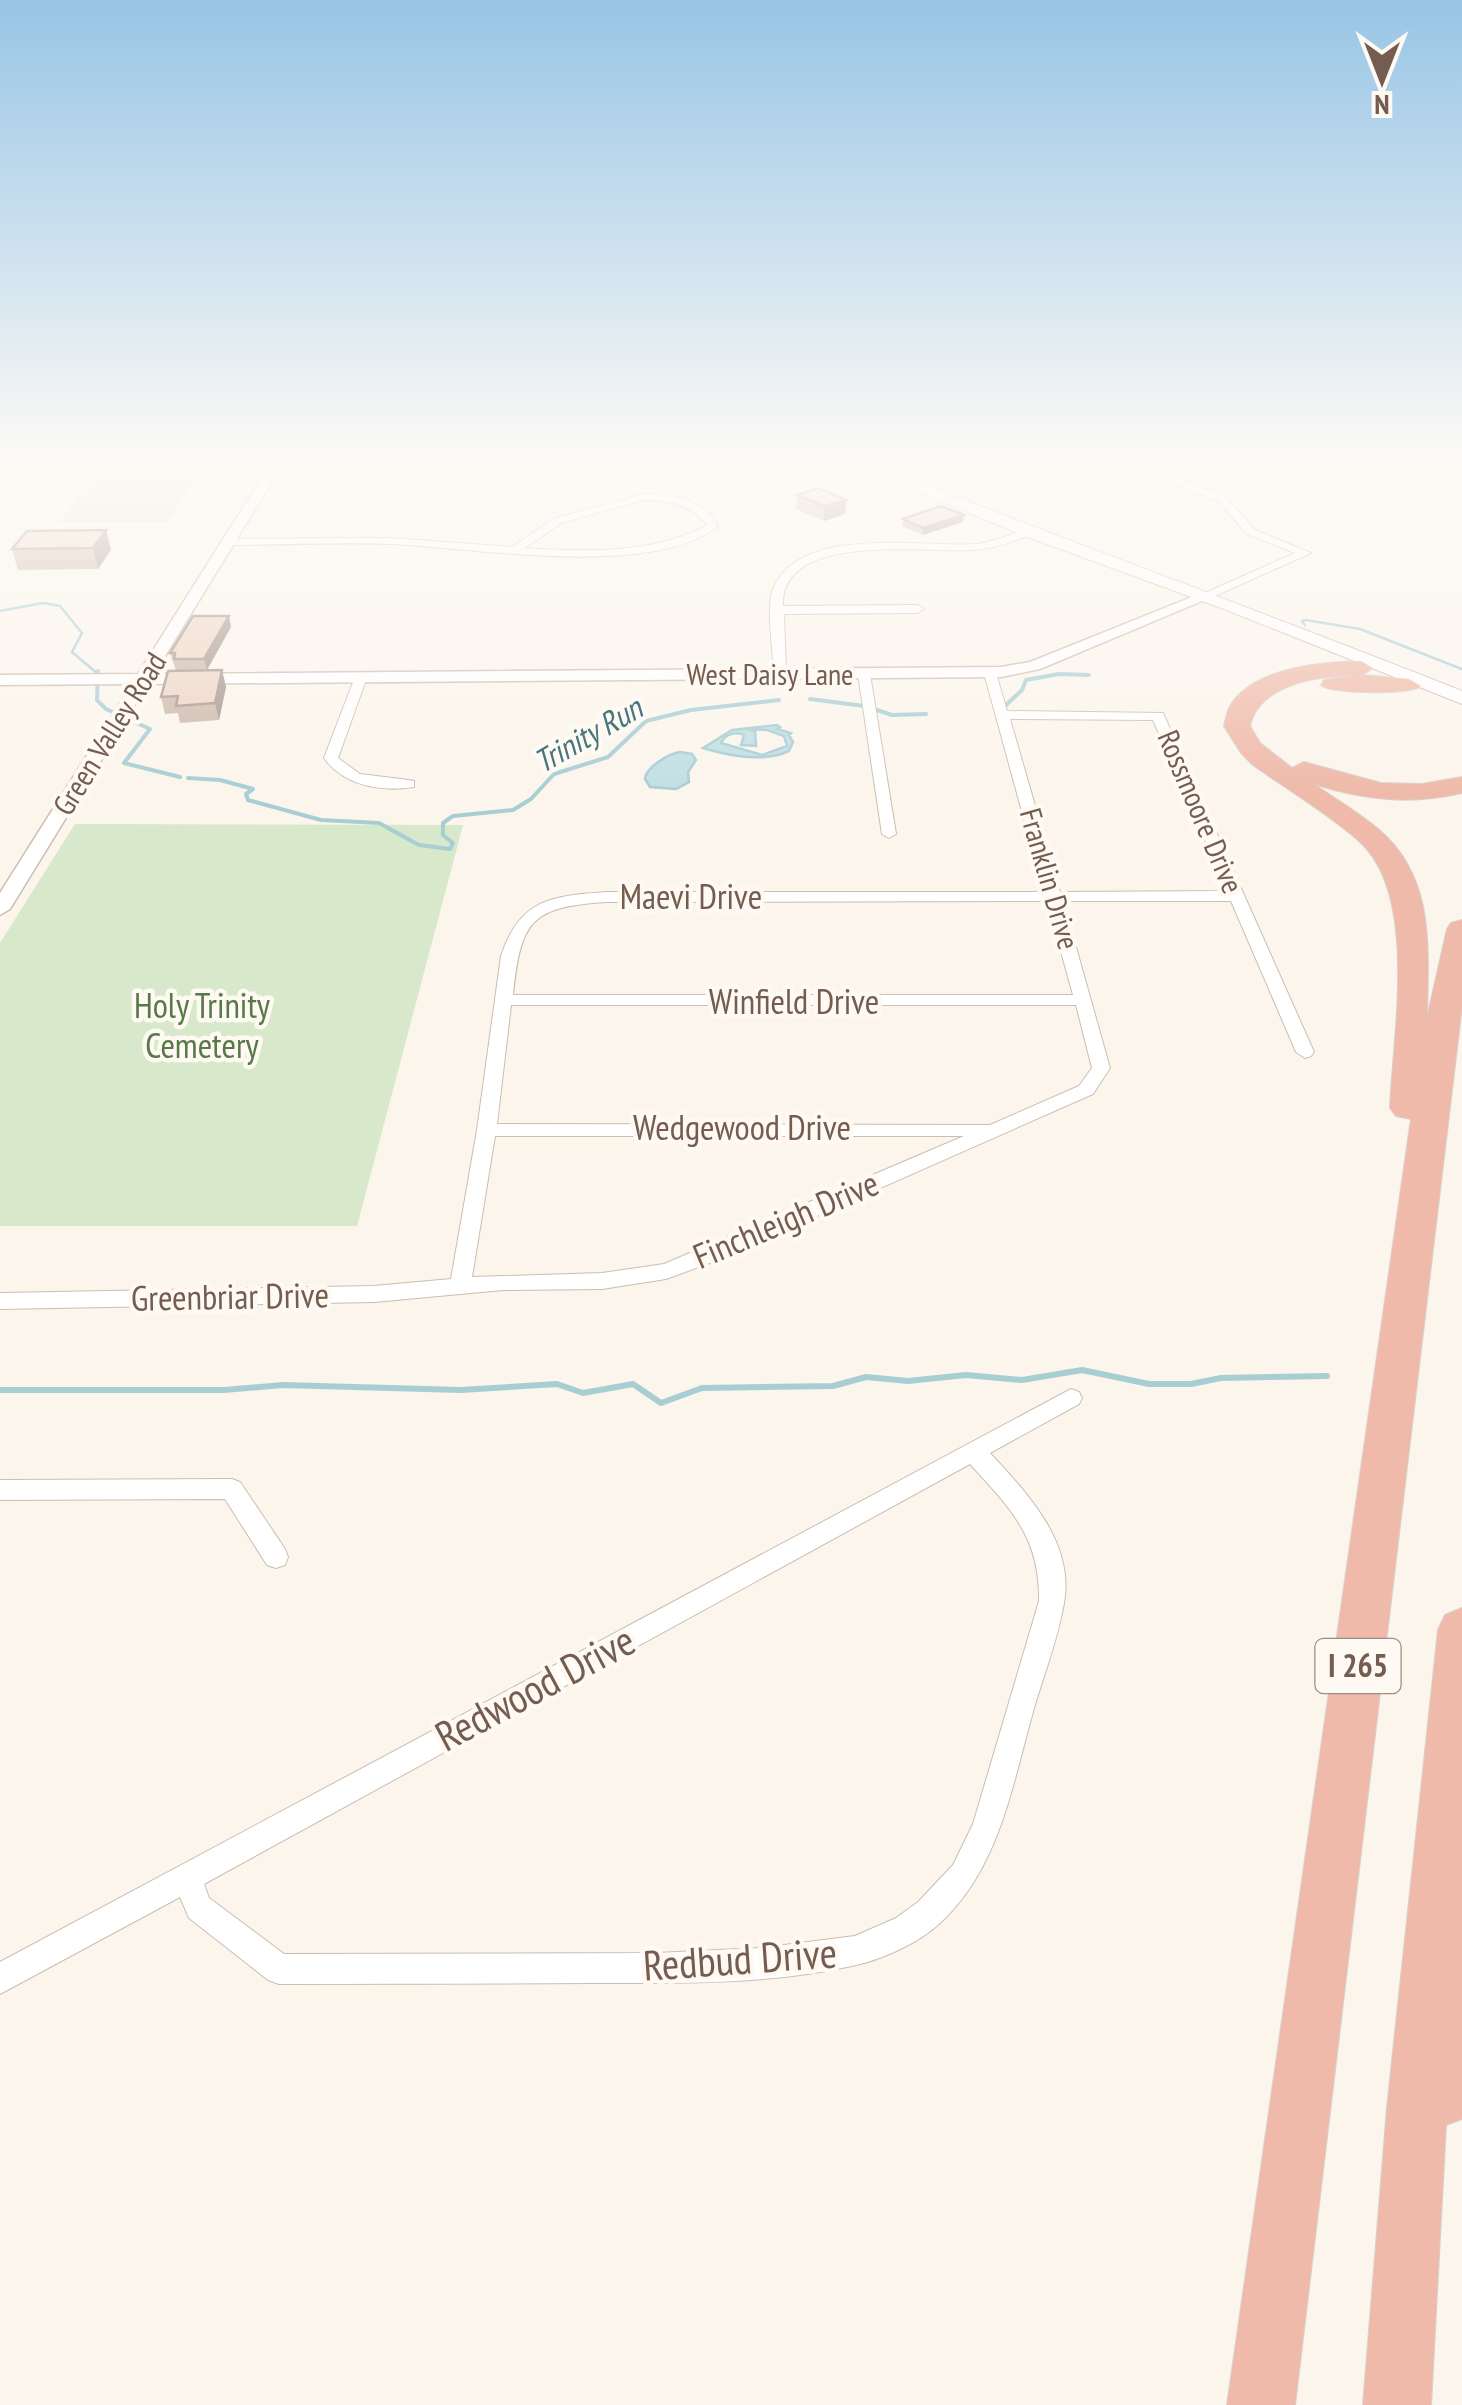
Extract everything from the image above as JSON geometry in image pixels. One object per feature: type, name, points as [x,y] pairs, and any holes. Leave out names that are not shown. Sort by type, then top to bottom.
[{"type":"highway","points":[[1296,643],[1314,657],[1316,666],[1264,705],[1256,724],[1267,746],[1296,766],[1338,783],[1388,792],[1437,791],[1462,785]]},
{"type":"highway","points":[[1287,686],[1327,669],[1366,665]]},
{"type":"highway","points":[[1398,1354],[1400,1210],[1409,1093],[1411,909],[1397,870],[1370,836],[1262,759],[1238,726],[1242,706],[1261,691],[1362,682],[1408,686]]},
{"type":"highway","name":"I 265","points":[[1261,2405],[1439,1038],[1462,929]]},
{"type":"highway","points":[[1397,2401],[1417,2108],[1462,1630]]},
{"type":"highway","points":[[1397,2401],[1462,1958]]},
{"type":"main road","points":[[1126,569],[1462,707]]},
{"type":"main road","points":[[1202,598],[1216,610],[1296,643],[1462,698]]},
{"type":"street","name":"Green Valley Road","points":[[3,899],[213,569]]},
{"type":"street","points":[[780,674],[779,582],[792,569]]},
{"type":"street","points":[[1202,598],[1267,569]]},
{"type":"street","name":"West Daisy Lane","points":[[0,680],[990,673],[1034,666],[1202,598]]},
{"type":"street","points":[[777,610],[918,609]]},
{"type":"street","name":"Franklin Drive","points":[[990,673],[1102,1068],[1094,1084]]},
{"type":"street","points":[[864,674],[889,834]]},
{"type":"street","points":[[361,677],[332,758],[341,769],[370,781],[409,784]]},
{"type":"street","name":"Rossmoore Drive","points":[[1002,715],[1158,716],[1305,1052]]},
{"type":"street","name":"Maevi Drive","points":[[460,1285],[486,1130],[508,956],[517,930],[538,909],[562,901],[606,897],[1236,896]]},
{"type":"street","name":"Winfield Drive","points":[[504,1000],[1084,1000]]},
{"type":"street","name":"Finchleigh Drive","points":[[460,1285],[602,1281],[666,1270],[997,1130],[1094,1084]]},
{"type":"street","name":"Wedgewood Drive","points":[[486,1130],[997,1130]]},
{"type":"street","name":"Greenbriar Drive","points":[[0,1302],[335,1295],[460,1285]]},
{"type":"street","name":"Redwood Drive","points":[[0,1979],[1070,1398]]},
{"type":"street","name":"Redbud Drive","points":[[186,1877],[199,1908],[279,1970],[430,1972],[761,1963],[854,1952],[908,1929],[948,1895],[976,1852],[1052,1601],[1052,1562],[1046,1543],[1025,1510],[974,1452]]},
{"type":"street","points":[[0,1490],[232,1490],[276,1557]]},
{"type":"green space","name":"Holy Trinity Cemetery","points":[[75,824],[463,825],[357,1226],[0,1226],[0,943]]},
{"type":"water","points":[[777,725],[777,729],[791,733],[793,742],[789,751],[768,757],[735,756],[703,748],[732,730]],"holes":[[[748,729],[784,736],[787,746],[762,755],[721,743],[728,735],[738,733],[744,735],[741,745],[756,746],[755,731]]]},
{"type":"water","points":[[680,752],[692,754],[696,760],[688,772],[689,782],[676,789],[650,787],[645,779],[649,770]]},
{"type":"building","points":[[193,616],[229,616],[204,659],[174,659],[175,653],[170,653]]},
{"type":"building","points":[[222,670],[215,703],[176,706],[178,696],[161,697],[168,671]]},
{"type":"waterway","name":"Trinity Run","points":[[0,611],[43,603],[60,606],[82,633],[72,652],[98,674]]},
{"type":"waterway","name":"Trinity Run","points":[[1305,625],[1302,621],[1306,620],[1360,629],[1462,669]]},
{"type":"waterway","name":"Trinity Run","points":[[98,674],[97,700],[106,709],[150,729],[124,763],[180,777]]},
{"type":"waterway","name":"Trinity Run","points":[[1006,705],[1022,690],[1026,680],[1059,674],[1089,675]]},
{"type":"waterway","name":"Trinity Run","points":[[810,699],[864,706]]},
{"type":"waterway","name":"Trinity Run","points":[[188,778],[220,780],[253,789],[246,794],[248,800],[321,820],[379,823],[419,845],[450,849],[453,843],[443,835],[443,823],[453,816],[513,810],[531,799],[554,774],[608,757],[646,721],[691,710],[779,700]]},
{"type":"waterway","name":"Trinity Run","points":[[877,710],[892,715],[926,714]]},
{"type":"waterway","points":[[0,1390],[224,1390],[283,1385],[461,1390],[557,1384],[583,1393],[633,1384],[661,1403],[702,1388],[833,1386],[866,1377],[908,1381],[966,1375],[1022,1380],[1082,1370],[1149,1384],[1191,1384],[1221,1378],[1327,1376]]}]
